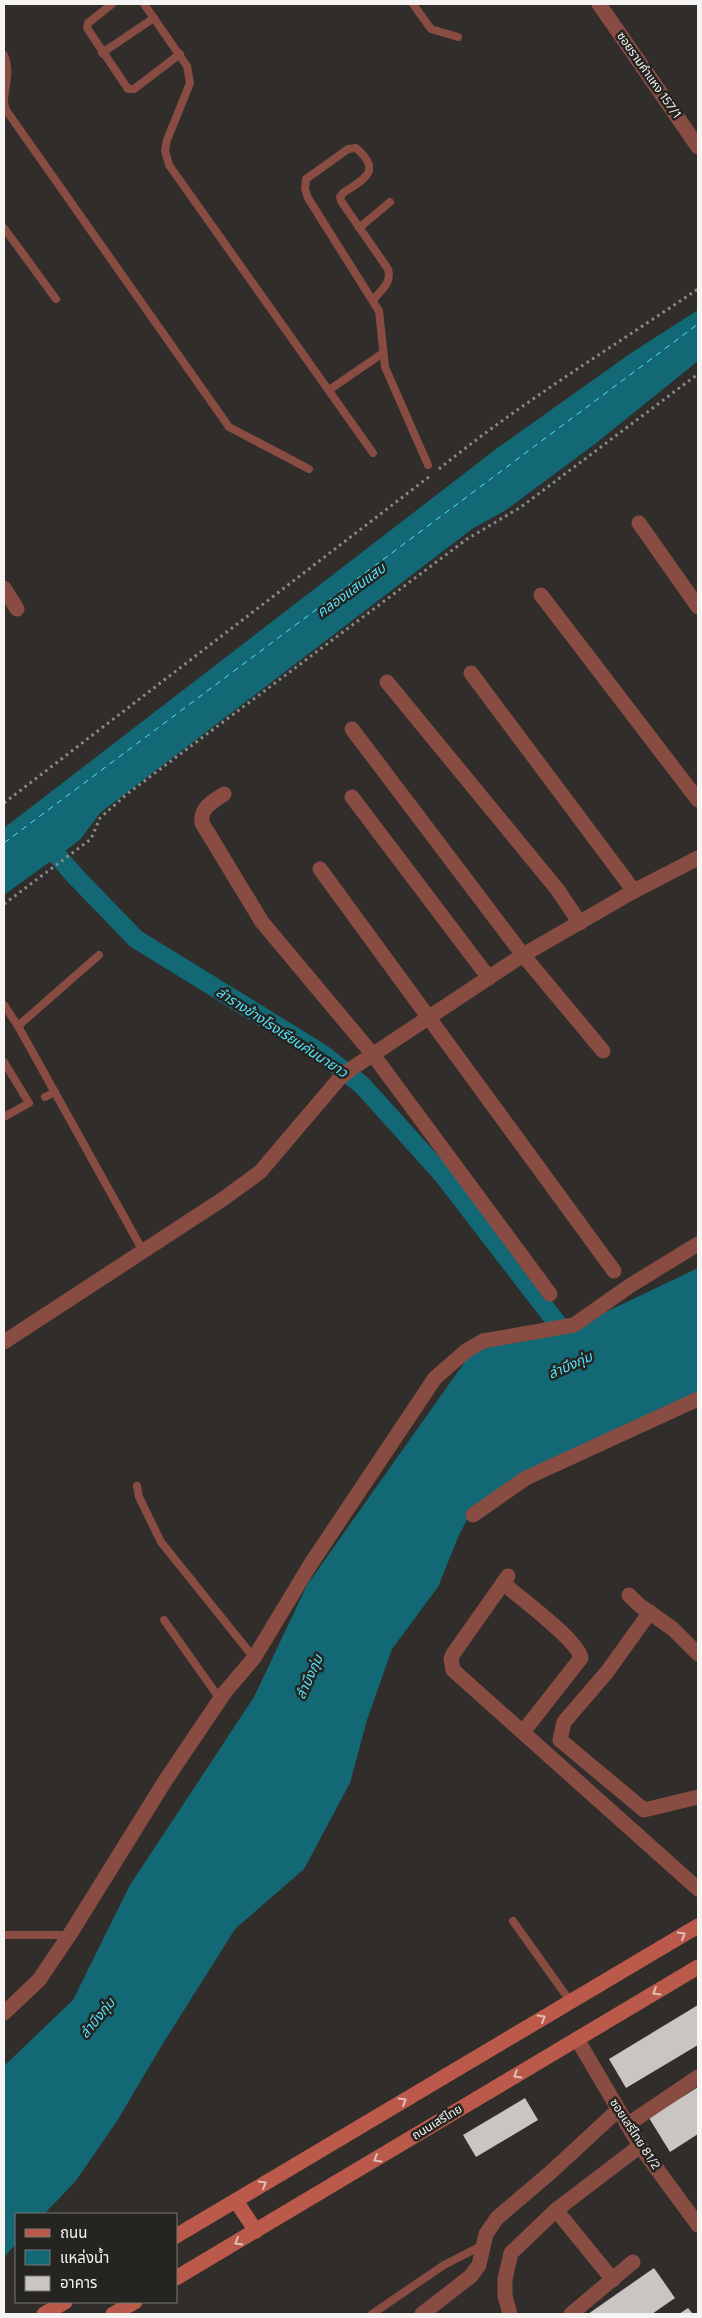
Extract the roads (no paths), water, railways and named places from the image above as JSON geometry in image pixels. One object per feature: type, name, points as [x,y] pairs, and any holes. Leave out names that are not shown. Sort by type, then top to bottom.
[{"type":"main road","points":[[178,2235],[698,1926]]},
{"type":"main road","name":"ถนนเสรีไทย","points":[[178,2277],[698,1967]]},
{"type":"main road","points":[[236,2201],[256,2231]]},
{"type":"main road","points":[[44,2314],[63,2303]]},
{"type":"main road","points":[[113,2314],[132,2303]]},
{"type":"street","name":"ซอยรามคำแหง 157/1","points":[[599,4],[698,147]]},
{"type":"street","points":[[639,523],[698,607]]},
{"type":"street","points":[[4,588],[17,609]]},
{"type":"street","points":[[541,595],[698,800]]},
{"type":"street","points":[[471,673],[634,891]]},
{"type":"street","points":[[387,682],[557,889],[580,923]]},
{"type":"street","points":[[352,729],[523,955],[603,1051]]},
{"type":"street","points":[[224,794],[205,808],[201,815],[202,823],[262,922],[374,1056],[550,1294]]},
{"type":"street","points":[[352,797],[490,978]]},
{"type":"street","points":[[4,1342],[144,1251],[260,1172],[339,1079],[351,1070],[523,955],[634,891],[698,858]]},
{"type":"street","points":[[320,870],[428,1020],[614,1271]]},
{"type":"street","points":[[4,2013],[39,1980],[70,1935],[165,1781],[220,1700],[254,1658],[310,1565],[436,1378],[466,1351],[483,1341],[574,1325],[631,1285],[698,1244]]},
{"type":"street","points":[[473,1515],[526,1478],[698,1399]]},
{"type":"street","points":[[522,1732],[581,1658],[580,1653],[570,1640],[506,1580],[453,1654],[451,1663],[457,1674],[522,1732],[698,1888]]},
{"type":"street","points":[[629,1595],[673,1629],[698,1654]]},
{"type":"street","points":[[650,1612],[607,1672],[564,1722],[560,1740],[644,1810],[698,1797]]},
{"type":"street","name":"ซอยเสรีไทย 81/2","points":[[577,2039],[640,2146],[698,2225]]},
{"type":"street","points":[[627,2125],[698,2077]]},
{"type":"street","points":[[422,2314],[472,2276],[479,2265],[486,2234],[497,2218],[551,2172],[618,2110]]},
{"type":"street","points":[[510,2314],[505,2296],[505,2279],[511,2253],[556,2210],[640,2146]]},
{"type":"street","points":[[556,2210],[613,2280]]},
{"type":"street","points":[[571,2314],[633,2262]]},
{"type":"lane","points":[[112,4],[88,23],[86,28],[128,89],[134,89],[180,54]]},
{"type":"lane","points":[[144,4],[187,66],[190,83],[167,140],[165,151],[169,165],[373,453]]},
{"type":"lane","points":[[413,4],[431,29],[458,37]]},
{"type":"lane","points":[[102,53],[154,18]]},
{"type":"lane","points":[[4,55],[8,64],[4,102],[12,118],[229,427],[309,469]]},
{"type":"lane","points":[[373,300],[389,281],[390,275],[388,269],[340,201],[340,196],[368,177],[370,170],[368,161],[356,148],[348,148],[306,179],[304,188],[308,198],[373,300],[381,320],[385,367],[428,465]]},
{"type":"lane","points":[[359,228],[390,202]]},
{"type":"lane","points":[[4,228],[56,299]]},
{"type":"lane","points":[[329,390],[383,353]]},
{"type":"lane","points":[[18,1026],[99,955]]},
{"type":"lane","points":[[4,1005],[18,1026],[144,1251]]},
{"type":"lane","points":[[4,1062],[31,1102],[4,1117]]},
{"type":"lane","points":[[45,1096],[55,1092]]},
{"type":"lane","points":[[137,1486],[139,1496],[162,1542],[254,1658]]},
{"type":"lane","points":[[164,1620],[220,1700]]},
{"type":"lane","points":[[513,1921],[570,2001]]},
{"type":"lane","points":[[4,1935],[70,1935]]},
{"type":"lane","points":[[372,2314],[444,2264],[484,2244]]},
{"type":"water","name":"คลองแสนแสบ","points":[[698,310],[698,361],[595,444],[506,510],[472,529],[100,813],[80,840],[4,895],[4,828],[496,449],[631,353]]},
{"type":"water","name":"ลำบึงกุ่ม","points":[[698,1268],[698,1395],[472,1510],[459,1535],[438,1587],[392,1649],[367,1720],[350,1783],[304,1869],[235,1929],[117,2121],[75,2182],[45,2213],[15,2213],[15,2245],[4,2257],[4,2066],[73,2000],[130,1885],[254,1697],[307,1585],[476,1346],[589,1320]]},
{"type":"waterway","name":"ลำรางข้างโรงเรียนคันนายาว","points":[[41,837],[76,877],[136,939],[321,1053],[362,1085],[443,1175],[570,1340]]}]
